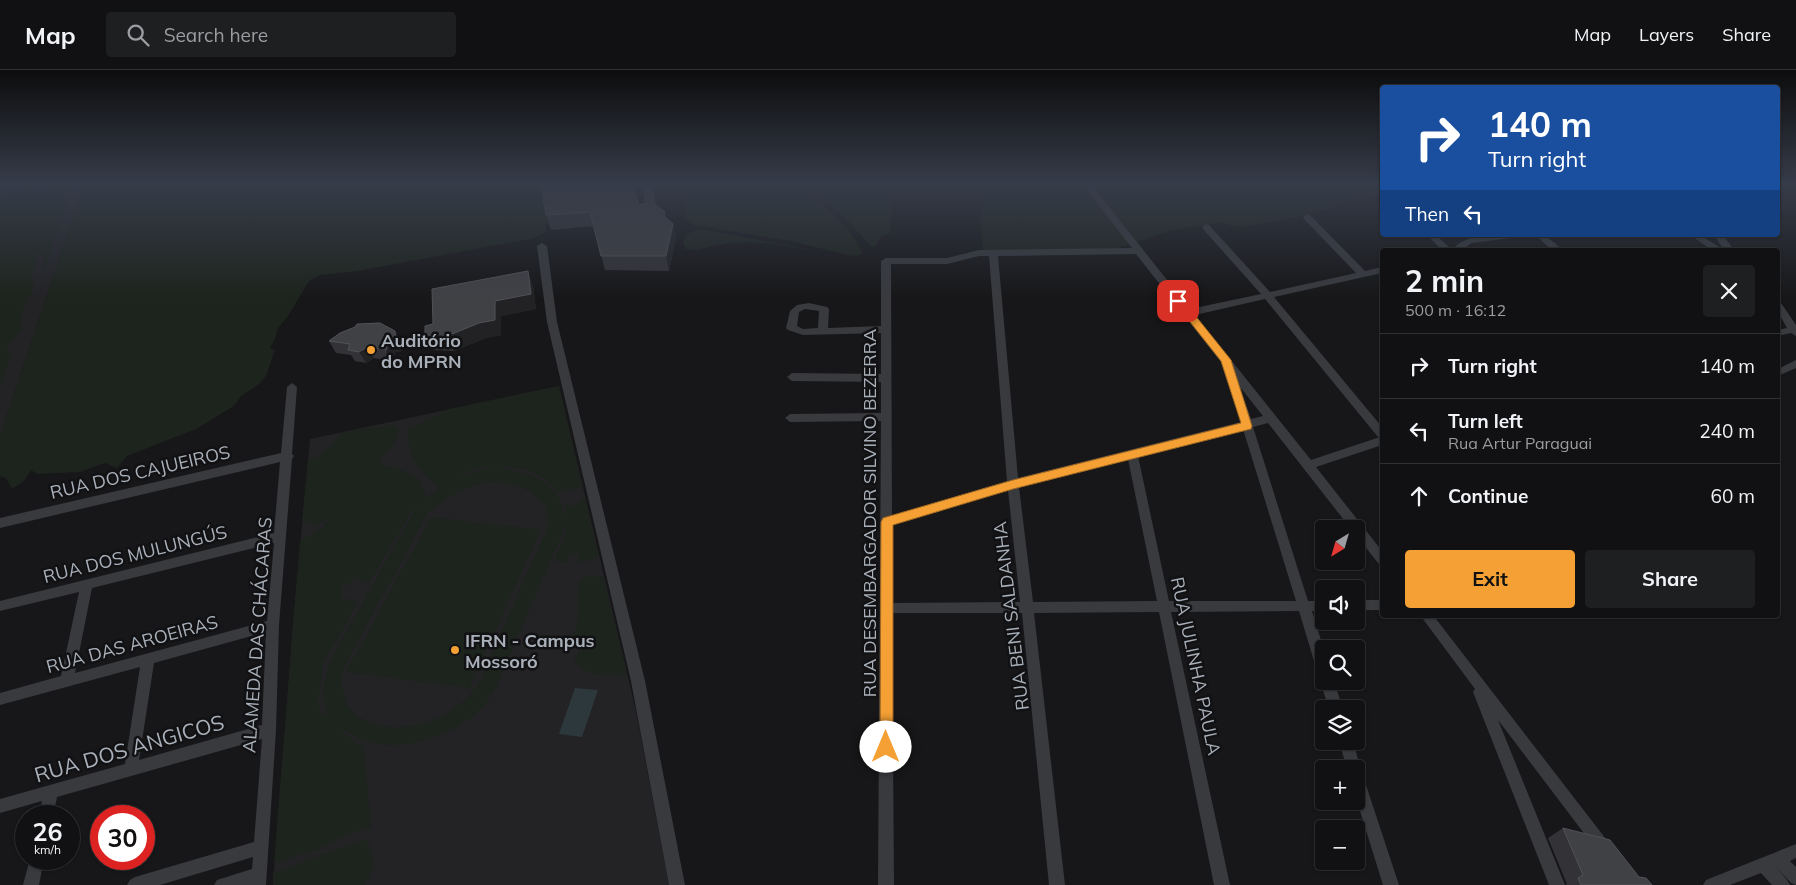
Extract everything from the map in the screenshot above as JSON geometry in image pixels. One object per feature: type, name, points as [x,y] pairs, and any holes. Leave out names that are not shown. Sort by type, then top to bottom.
[{"type":"street","points":[[1115,222],[1380,555]]},
{"type":"street","points":[[1313,222],[1363,274]]},
{"type":"street","points":[[1206,226],[1267,295],[1380,432]]},
{"type":"street","points":[[1433,237],[1446,248]]},
{"type":"street","points":[[1459,248],[1468,241],[1497,237]]},
{"type":"street","points":[[1542,237],[1555,248]]},
{"type":"street","points":[[1697,237],[1716,248]]},
{"type":"street","points":[[1719,237],[1728,248]]},
{"type":"street","points":[[542,246],[552,322],[638,681],[677,885]]},
{"type":"street","name":"RUA DESEMBARGADOR SILVINO BEZERRA","points":[[886,885],[886,261],[947,262],[979,252],[993,252]]},
{"type":"street","points":[[993,252],[1138,252]]},
{"type":"street","name":"RUA BENI SALDANHA","points":[[993,252],[1013,484],[1057,885]]},
{"type":"street","points":[[1189,313],[1380,270]]},
{"type":"street","points":[[1780,308],[1795,331],[1780,333]]},
{"type":"street","points":[[823,331],[886,329]]},
{"type":"street","points":[[1226,360],[1315,643]]},
{"type":"street","points":[[1780,372],[1796,364]]},
{"type":"street","points":[[792,377],[887,378]]},
{"type":"street","name":"ALAMEDA DAS CHÁCARAS","points":[[258,880],[269,730],[279,538],[288,456],[292,387]]},
{"type":"street","points":[[790,418],[887,417]]},
{"type":"street","points":[[887,522],[1013,484],[1247,426],[1272,418]]},
{"type":"street","points":[[1310,465],[1380,442]]},
{"type":"street","name":"RUA JULINHA PAULA","points":[[1132,454],[1222,885]]},
{"type":"street","name":"RUA DOS CAJUEIROS","points":[[0,523],[288,456]]},
{"type":"street","name":"RUA DOS MULUNGÚS","points":[[0,606],[279,538]]},
{"type":"street","points":[[67,680],[87,584]]},
{"type":"street","points":[[1365,605],[1380,605]]},
{"type":"street","points":[[887,608],[1315,606]]},
{"type":"street","points":[[1428,618],[1615,862]]},
{"type":"street","name":"RUA DAS AROEIRAS","points":[[0,699],[273,625]]},
{"type":"street","points":[[131,769],[148,659]]},
{"type":"street","points":[[1474,678],[1557,885]]},
{"type":"street","name":"RUA DOS ANGICOS","points":[[0,806],[269,730]]},
{"type":"street","points":[[48,805],[51,792]]},
{"type":"street","points":[[1365,803],[1391,885]]},
{"type":"street","points":[[136,885],[261,847]]},
{"type":"street","points":[[1711,885],[1796,851]]},
{"type":"street","points":[[1764,865],[1780,884],[1796,877],[1779,859]]},
{"type":"street","points":[[31,885],[34,870]]},
{"type":"street","points":[[222,885],[258,880]]},
{"type":"shaded area","points":[[0,222],[71,222],[0,437]]},
{"type":"shaded area","points":[[0,222],[61,222],[43,272],[42,265],[45,257],[39,252],[35,259],[37,265],[31,273],[34,289],[24,308],[22,329],[6,348],[12,355],[3,378],[4,383],[0,386]]},
{"type":"shaded area","points":[[71,222],[547,222],[545,225],[547,231],[534,238],[358,271],[320,275],[309,281],[288,316],[278,328],[270,348],[275,350],[266,376],[259,384],[241,396],[234,406],[196,429],[127,456],[117,468],[105,463],[80,472],[37,474],[31,470],[24,481],[12,489],[6,478],[0,477],[0,437]]},
{"type":"shaded area","points":[[690,222],[841,222],[862,252],[861,255],[852,256],[790,241],[694,225]]},
{"type":"shaded area","points":[[849,222],[891,222],[890,233],[881,236],[875,247],[872,247]]},
{"type":"shaded area","points":[[980,222],[1270,222],[1241,227],[1219,223],[1171,230],[1113,250],[983,250]]},
{"type":"shaded area","points":[[700,229],[827,253],[752,242],[726,243],[697,250],[686,249],[683,243],[687,234]]},
{"type":"shaded area","name":"IFRN - Campus Mossoró","points":[[559,386],[636,711],[669,885],[273,885],[293,624],[310,439]]},
{"type":"shaded area","points":[[559,386],[582,486],[567,491],[557,491],[549,482],[539,476],[528,471],[503,466],[467,472],[439,488],[430,481],[412,455],[407,430],[449,409]]},
{"type":"shaded area","points":[[391,425],[400,430],[395,441],[380,461],[382,465],[400,469],[419,479],[427,497],[412,511],[368,584],[356,578],[342,588],[341,596],[347,600],[358,599],[348,621],[323,663],[318,703],[320,711],[327,717],[323,694],[327,667],[410,518],[425,500],[435,492],[456,479],[480,470],[496,468],[517,471],[540,480],[553,489],[561,502],[565,527],[496,687],[486,703],[476,713],[451,730],[421,741],[406,744],[372,743],[336,725],[358,744],[364,746],[371,828],[361,829],[318,849],[274,863],[300,541],[321,529],[328,520],[324,520],[317,525],[302,521],[308,460],[319,456],[332,446],[335,439],[342,432]],"holes":[[[490,482],[521,487],[538,498],[548,515],[548,526],[480,681],[466,699],[454,709],[425,723],[393,727],[377,725],[356,715],[344,697],[342,682],[344,667],[428,513],[449,497],[464,490]]]},
{"type":"shaded area","points":[[585,498],[598,556],[589,561],[579,562],[578,555],[569,555],[566,562],[556,562],[565,532],[566,505],[575,505]]},
{"type":"shaded area","points":[[431,517],[541,530],[469,688],[346,672]]},
{"type":"shaded area","points":[[595,575],[596,578],[603,576],[627,676],[591,673],[578,666],[574,661],[579,652],[573,635],[577,623],[578,584],[583,578]]},
{"type":"shaded area","points":[[575,688],[598,690],[582,737],[559,734]]},
{"type":"shaded area","points":[[362,840],[367,841],[373,858],[372,869],[364,885],[273,885],[273,873]]},
{"type":"building","points":[[593,222],[671,222],[673,224],[666,256],[601,256]]},
{"type":"building","points":[[528,271],[531,294],[495,301],[495,320],[479,323],[447,336],[425,336],[425,326],[433,324],[432,289]]},
{"type":"building","points":[[380,323],[395,331],[396,340],[389,341],[386,350],[367,347],[359,352],[348,350],[350,344],[329,341],[340,333],[355,327],[357,324]]},
{"type":"building","points":[[1563,828],[1610,840],[1639,877],[1646,878],[1652,885],[1581,885],[1578,878],[1583,875]]},
{"type":"place","name":"Auditório do MPRN","points":[[371,350]]},
{"type":"place","name":"IFRN - Campus Mossoró","points":[[455,650]]},
{"type":"route","points":[[886,747],[887,522],[1013,484],[1247,426],[1226,360],[1178,301]]}]
